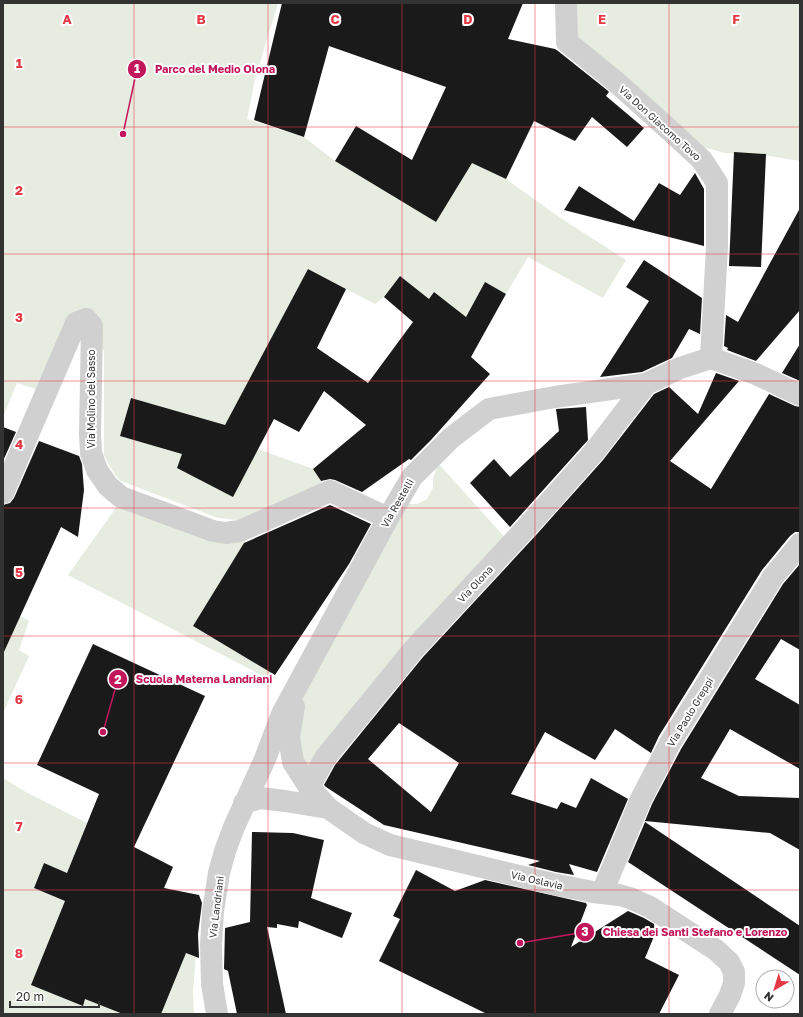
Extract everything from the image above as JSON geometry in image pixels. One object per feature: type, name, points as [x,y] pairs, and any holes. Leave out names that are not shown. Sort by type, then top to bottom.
[{"type":"street","name":"Via Don Giacomo Tovo","points":[[566,3],[567,42],[615,81],[702,160],[718,183],[717,246],[711,358]]},
{"type":"street","name":"Via Molino del Sasso","points":[[3,493],[76,323],[86,319],[92,326],[91,453],[97,470],[108,486],[121,497],[214,531],[226,533],[240,531],[330,491],[388,518]]},
{"type":"street","name":"Via Restelli","points":[[244,803],[265,759],[282,714],[388,518],[412,477],[451,438],[489,409],[555,397],[646,384],[680,368],[711,358]]},
{"type":"street","points":[[711,358],[756,374],[800,395]]},
{"type":"street","name":"Via Olona","points":[[309,787],[325,758],[414,649],[594,452],[646,384]]},
{"type":"street","name":"Via Paolo Greppi","points":[[602,893],[641,799],[670,743],[773,577],[800,544]]},
{"type":"street","name":"Via Oslavia","points":[[305,671],[294,707],[289,737],[293,762],[309,787],[328,808],[364,833],[390,845],[553,884],[630,898],[650,907],[720,953],[729,962],[734,972],[734,977],[732,988],[720,1014]]},
{"type":"street","name":"Via Oslavia","points":[[244,803],[260,798],[328,808]]},
{"type":"street","name":"Via Landriani","points":[[218,1014],[212,984],[211,945],[213,912],[217,883],[222,862],[244,803]]},
{"type":"shaded area","points":[[3,3],[278,3],[255,79],[247,119],[304,137],[335,161],[436,222],[457,188],[437,175],[451,152],[506,179],[559,217],[626,260],[603,298],[528,257],[506,294],[485,283],[466,317],[429,299],[400,276],[384,297],[375,304],[308,269],[219,437],[258,449],[313,469],[322,483],[311,491],[252,519],[238,520],[218,518],[121,481],[118,478],[111,469],[104,455],[104,350],[72,335],[42,391],[17,383],[3,417]],"holes":[[[131,398],[193,416],[120,436]]]},
{"type":"shaded area","points":[[566,3],[800,3],[800,161],[769,156],[725,153],[703,147],[567,42]]},
{"type":"shaded area","points":[[438,463],[508,541],[310,774],[301,754],[296,733],[298,716],[306,687],[405,504],[417,504],[427,499],[433,488],[433,479]]},
{"type":"shaded area","points":[[118,505],[252,531],[193,626],[275,675],[273,681],[68,575]]},
{"type":"shaded area","points":[[3,607],[29,621],[19,650],[29,656],[3,713]]},
{"type":"shaded area","points":[[3,778],[26,792],[87,823],[67,873],[44,863],[34,888],[196,957],[193,990],[194,1014],[3,1014]]},
{"type":"building","points":[[282,3],[523,3],[508,39],[555,49],[607,90],[609,92],[606,96],[644,128],[627,147],[592,117],[575,141],[534,121],[506,179],[472,163],[436,222],[335,161],[356,126],[412,160],[446,87],[329,46],[304,137],[254,120]]},
{"type":"building","points":[[734,152],[766,154],[761,267],[729,266]]},
{"type":"building","points":[[695,173],[704,189],[704,246],[564,210],[579,186],[634,221],[659,183],[680,195]]},
{"type":"building","points":[[800,208],[800,310],[756,361],[727,350],[728,348],[724,346],[726,315],[738,322]]},
{"type":"building","points":[[644,260],[702,298],[700,334],[689,329],[672,358],[642,372],[600,377],[649,301],[626,287]]},
{"type":"building","points":[[308,269],[346,289],[317,348],[368,383],[413,322],[384,297],[400,276],[429,299],[434,292],[466,317],[485,282],[506,294],[471,357],[490,374],[411,460],[409,459],[362,492],[335,480],[330,479],[321,481],[313,469],[366,425],[324,391],[299,432],[274,419],[233,497],[177,468],[182,454],[120,436],[131,398],[225,425]]},
{"type":"building","points":[[800,344],[800,381],[782,373]]},
{"type":"building","points":[[716,373],[739,381],[670,461],[711,489],[769,394],[800,407],[800,532],[795,532],[790,536],[762,570],[659,736],[651,753],[615,729],[595,760],[545,732],[511,794],[557,809],[561,802],[576,808],[591,778],[628,799],[597,872],[569,864],[574,875],[556,872],[528,865],[540,861],[384,825],[324,785],[335,765],[423,657],[603,460],[654,394],[669,387],[698,414]],"holes":[[[399,723],[459,763],[431,812],[368,759]]]},
{"type":"building","points":[[586,407],[588,440],[510,527],[470,483],[494,459],[510,477],[559,431],[556,409]]},
{"type":"building","points":[[3,427],[16,432],[3,461]]},
{"type":"building","points":[[39,441],[79,456],[82,464],[84,490],[78,537],[61,527],[3,654],[3,505],[10,503],[14,498]]},
{"type":"building","points":[[330,505],[371,524],[349,564],[275,675],[193,626],[244,543]]},
{"type":"building","points":[[800,564],[800,650],[781,639],[755,679],[800,705],[800,769],[730,729],[701,778],[739,796],[800,798],[800,850],[770,833],[645,821],[652,804],[681,749],[783,584]]},
{"type":"building","points":[[93,644],[205,696],[134,847],[173,867],[164,888],[199,895],[202,903],[198,934],[199,958],[186,953],[161,1014],[123,1014],[85,999],[83,1006],[31,985],[65,901],[34,888],[44,863],[67,873],[99,794],[37,765]]},
{"type":"building","points":[[645,822],[800,926],[800,975],[795,972],[795,969],[791,969],[628,862]]},
{"type":"building","points":[[252,832],[293,833],[324,840],[311,898],[352,913],[342,938],[299,921],[298,928],[277,924],[277,928],[267,927],[286,1014],[237,1014],[228,971],[224,969],[225,928],[250,922]]},
{"type":"building","points":[[416,870],[455,891],[485,880],[586,903],[587,905],[571,947],[628,911],[654,924],[655,934],[645,958],[679,975],[659,1014],[487,1014],[379,961],[400,919],[393,916]]},
{"type":"place","name":"Parco del Medio Olona","points":[[123,134]]},
{"type":"place","name":"Scuola Materna Landriani","points":[[103,732]]},
{"type":"place","name":"Chiesa dei Santi Stefano e Lorenzo","points":[[520,943]]}]
